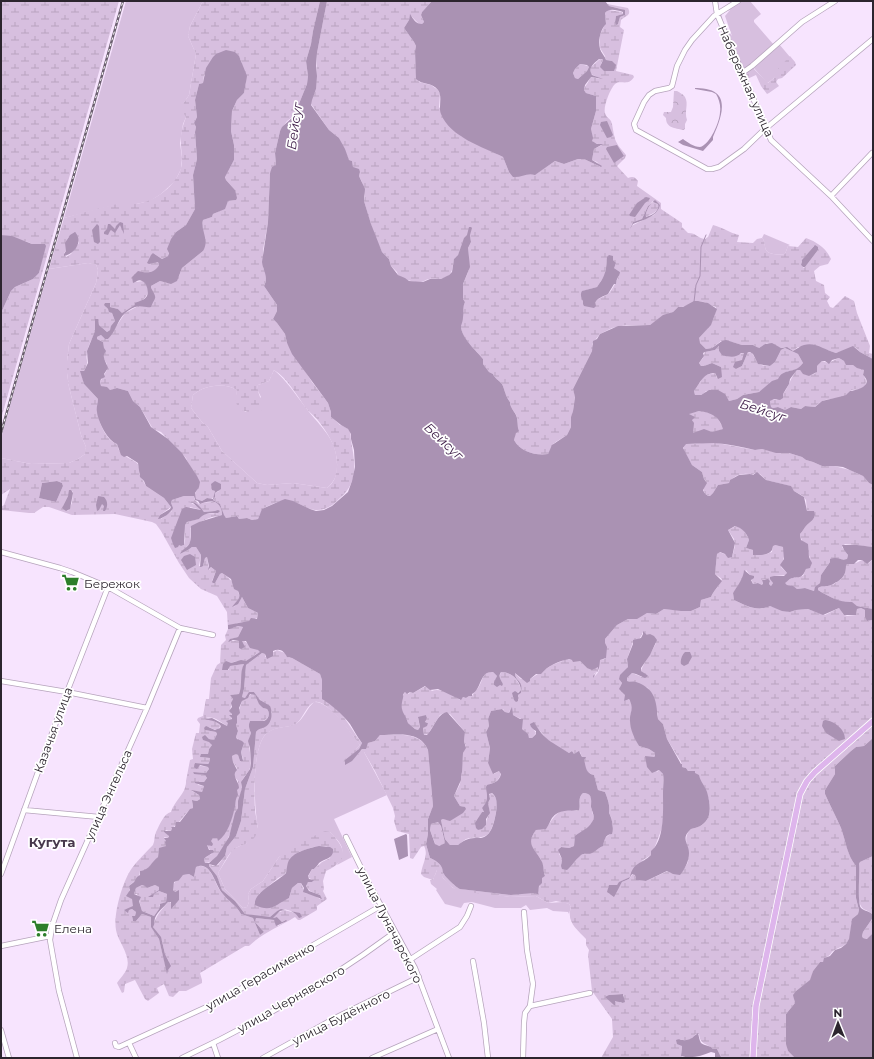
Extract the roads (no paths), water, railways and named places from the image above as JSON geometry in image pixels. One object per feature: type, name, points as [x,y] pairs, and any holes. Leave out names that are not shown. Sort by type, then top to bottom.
[{"type":"main road","points":[[753,1058],[756,1006],[800,794],[807,781],[815,772],[873,721]]},
{"type":"street","name":"Набережная улица","points":[[715,1],[717,14],[766,130],[774,143],[830,196],[873,241]]},
{"type":"street","points":[[738,1],[712,18],[685,50],[677,66],[672,86],[655,91],[649,95],[634,126],[636,130],[710,170],[731,160],[873,39]]},
{"type":"street","points":[[742,73],[802,22],[835,1]]},
{"type":"street","points":[[830,196],[872,154]]},
{"type":"street","points":[[1,552],[60,568],[108,587],[180,628],[213,636]]},
{"type":"street","name":"Казачья улица","points":[[1,874],[67,692],[108,587]]},
{"type":"street","name":"улица Энгельса","points":[[77,1058],[59,990],[50,936],[52,926],[60,904],[147,708],[180,628]]},
{"type":"street","points":[[1,681],[147,708]]},
{"type":"street","points":[[24,810],[99,817]]},
{"type":"street","name":"улица Луначарского","points":[[346,837],[419,977],[449,1058]]},
{"type":"street","points":[[410,959],[460,927],[471,906]]},
{"type":"street","name":"улица Герасименко","points":[[115,1043],[118,1047],[129,1043],[214,1005],[377,908],[382,908]]},
{"type":"street","points":[[523,1058],[524,1023],[526,1013],[530,1006],[533,984],[527,950],[524,912]]},
{"type":"street","name":"улица Чернявского","points":[[182,1058],[214,1043],[294,999],[352,964],[395,932]]},
{"type":"street","points":[[1,946],[50,936]]},
{"type":"street","points":[[473,961],[484,1023],[488,1058]]},
{"type":"street","name":"улица Будённого","points":[[263,1058],[337,1017],[419,977]]},
{"type":"street","points":[[530,1006],[590,993]]},
{"type":"street","points":[[1,1030],[9,1058]]},
{"type":"street","points":[[372,1058],[438,1030]]},
{"type":"street","points":[[129,1043],[136,1058]]},
{"type":"street","points":[[214,1043],[218,1058]]},
{"type":"water","name":"Бейсуг","points":[[320,1],[327,1],[317,53],[316,89],[311,105],[329,130],[339,138],[349,160],[352,161],[353,167],[359,169],[359,176],[365,189],[364,201],[371,224],[382,252],[389,259],[391,266],[398,275],[409,281],[423,282],[430,279],[441,279],[449,275],[452,272],[454,259],[458,255],[469,227],[472,228],[470,235],[471,242],[468,248],[470,267],[463,284],[463,299],[465,302],[461,326],[462,331],[466,340],[483,359],[483,364],[489,372],[493,374],[502,384],[517,418],[519,431],[516,433],[514,440],[520,448],[534,454],[548,454],[552,445],[567,435],[571,427],[571,417],[575,397],[573,389],[592,351],[593,341],[597,339],[600,334],[618,326],[650,325],[663,315],[673,312],[678,307],[683,307],[694,301],[708,303],[717,309],[711,325],[699,338],[700,343],[706,349],[712,348],[726,340],[742,345],[753,345],[759,348],[765,344],[772,343],[781,348],[787,347],[793,351],[803,345],[808,344],[816,345],[836,353],[853,346],[860,352],[873,359],[873,485],[863,476],[843,467],[822,466],[789,453],[776,453],[762,449],[755,450],[714,443],[686,444],[683,448],[692,465],[702,472],[707,483],[703,490],[710,496],[718,485],[729,483],[730,480],[739,475],[753,475],[757,472],[766,480],[791,486],[794,491],[804,497],[807,511],[814,511],[815,515],[800,534],[801,540],[808,544],[809,557],[812,563],[810,568],[806,569],[803,575],[789,579],[785,583],[787,585],[793,586],[797,589],[805,588],[814,591],[815,587],[820,583],[821,575],[830,562],[830,559],[847,559],[848,555],[842,545],[873,547],[873,559],[867,564],[862,560],[858,560],[854,564],[846,565],[844,575],[837,582],[832,585],[820,587],[818,590],[830,597],[852,602],[857,606],[873,609],[873,620],[867,621],[865,617],[865,610],[861,608],[857,609],[856,615],[844,615],[839,608],[823,615],[808,609],[790,612],[782,611],[770,606],[766,608],[756,608],[734,600],[733,593],[742,579],[744,570],[750,575],[754,576],[751,580],[753,584],[758,583],[762,585],[762,580],[768,579],[771,586],[773,583],[770,577],[784,576],[787,573],[780,565],[784,559],[783,547],[775,545],[768,553],[763,555],[753,555],[753,550],[746,548],[749,540],[746,533],[742,529],[735,526],[728,530],[735,543],[732,557],[728,558],[725,554],[720,552],[717,554],[715,574],[722,581],[711,597],[701,600],[700,607],[691,611],[664,609],[656,614],[647,613],[637,619],[628,619],[617,625],[605,639],[607,647],[606,658],[600,660],[598,670],[598,667],[592,670],[587,668],[580,661],[573,662],[569,659],[554,664],[541,674],[536,674],[527,683],[515,673],[515,676],[520,683],[522,689],[521,693],[518,695],[518,701],[516,702],[512,693],[515,691],[518,693],[521,690],[519,683],[512,675],[505,672],[501,672],[500,674],[500,679],[503,684],[502,686],[500,685],[497,687],[494,685],[497,676],[493,672],[488,672],[483,677],[472,696],[466,698],[463,697],[461,700],[438,689],[430,690],[425,686],[413,693],[410,692],[407,694],[405,692],[403,695],[402,706],[408,723],[418,730],[420,727],[418,717],[426,715],[427,718],[425,722],[428,723],[427,726],[423,728],[424,735],[427,735],[441,715],[447,712],[465,732],[464,741],[466,748],[463,753],[461,780],[454,796],[460,806],[465,807],[466,809],[463,813],[450,821],[443,819],[441,820],[445,839],[450,845],[458,845],[468,839],[485,837],[490,832],[493,824],[497,804],[492,793],[489,794],[490,799],[488,803],[490,813],[486,819],[486,825],[482,829],[478,830],[475,823],[482,812],[484,812],[482,808],[487,800],[487,785],[498,780],[501,774],[499,771],[493,774],[488,763],[490,748],[486,732],[489,726],[488,719],[491,711],[502,709],[509,713],[512,707],[513,715],[523,719],[522,729],[528,734],[529,738],[532,738],[536,734],[536,731],[530,725],[534,722],[541,733],[553,743],[569,753],[572,751],[574,754],[579,751],[582,757],[586,757],[584,760],[586,769],[589,773],[594,775],[598,790],[605,792],[613,829],[612,834],[606,836],[603,846],[592,853],[582,855],[567,870],[562,869],[562,859],[558,850],[561,847],[569,848],[574,846],[575,836],[588,826],[594,818],[591,807],[591,797],[586,793],[583,793],[580,797],[579,810],[558,813],[552,818],[546,829],[536,830],[531,839],[531,843],[542,862],[545,876],[542,878],[542,883],[539,886],[538,894],[511,895],[460,889],[454,885],[443,873],[440,865],[430,858],[426,844],[428,819],[433,806],[428,750],[420,739],[414,736],[401,734],[380,735],[375,741],[368,743],[366,749],[362,749],[352,761],[345,765],[345,760],[359,749],[362,743],[344,717],[322,699],[322,680],[320,674],[292,658],[287,657],[282,651],[273,651],[273,656],[267,659],[265,654],[262,653],[246,665],[242,697],[245,698],[249,692],[254,692],[260,700],[270,706],[271,718],[265,727],[256,732],[253,767],[245,789],[241,821],[236,836],[227,847],[225,856],[216,866],[209,864],[209,866],[217,876],[222,890],[235,901],[245,914],[270,917],[281,909],[289,911],[280,911],[273,918],[277,917],[282,922],[287,921],[276,926],[274,920],[256,918],[255,922],[264,932],[260,935],[253,918],[241,914],[219,889],[209,870],[201,866],[196,867],[194,877],[189,874],[183,875],[179,880],[174,882],[173,890],[175,892],[179,890],[179,900],[171,909],[171,902],[168,902],[159,911],[155,918],[153,927],[161,937],[165,954],[171,966],[167,974],[159,939],[151,927],[151,917],[142,914],[136,921],[133,921],[132,916],[135,916],[136,912],[132,909],[129,910],[128,913],[124,910],[133,906],[132,899],[126,896],[130,890],[129,886],[140,875],[140,871],[146,869],[158,857],[159,848],[166,846],[166,841],[164,838],[168,838],[169,836],[164,831],[171,831],[171,827],[175,827],[176,822],[180,822],[190,809],[193,808],[192,800],[197,801],[200,799],[199,795],[191,790],[202,792],[204,786],[195,782],[204,782],[207,778],[205,775],[194,774],[193,772],[206,773],[209,769],[208,767],[200,765],[197,769],[194,767],[195,763],[209,763],[210,758],[200,757],[201,754],[208,754],[212,745],[203,740],[202,737],[205,735],[209,739],[214,740],[217,734],[216,732],[205,730],[204,728],[206,726],[215,730],[221,726],[215,722],[205,719],[212,718],[227,726],[228,723],[226,721],[232,719],[229,715],[232,714],[229,711],[232,707],[231,703],[233,699],[230,695],[239,694],[241,686],[244,664],[230,666],[228,670],[222,670],[223,664],[226,661],[231,663],[241,660],[246,661],[260,652],[250,648],[246,641],[242,641],[245,647],[241,649],[239,648],[239,641],[233,640],[228,642],[230,639],[238,637],[243,627],[238,626],[228,629],[228,625],[249,621],[251,618],[257,619],[258,613],[248,608],[242,597],[238,604],[232,607],[238,600],[239,594],[238,591],[234,589],[231,579],[222,573],[215,583],[213,583],[212,582],[216,571],[211,567],[208,570],[209,566],[207,557],[205,558],[203,566],[200,567],[201,555],[196,547],[192,547],[180,554],[189,544],[191,538],[191,526],[222,515],[222,510],[218,504],[215,502],[204,502],[200,504],[195,500],[194,496],[184,496],[172,500],[172,510],[162,518],[158,519],[160,515],[171,507],[164,498],[146,486],[140,477],[138,463],[127,456],[124,457],[121,455],[117,444],[107,435],[101,426],[98,416],[98,399],[84,384],[80,371],[84,371],[88,363],[87,351],[95,331],[95,319],[98,319],[99,325],[107,332],[110,330],[115,321],[112,313],[109,312],[104,305],[105,303],[110,303],[110,307],[118,309],[122,313],[147,296],[148,292],[145,284],[140,280],[133,283],[132,277],[138,271],[150,272],[157,268],[159,265],[158,262],[147,263],[151,255],[153,253],[162,259],[168,256],[169,253],[167,249],[171,239],[176,232],[186,225],[195,209],[193,175],[197,159],[196,127],[194,123],[197,117],[195,100],[199,84],[203,83],[206,68],[216,54],[226,50],[235,52],[239,56],[247,76],[244,93],[237,100],[232,111],[231,131],[234,145],[234,160],[225,177],[235,190],[237,198],[236,200],[228,201],[225,209],[213,214],[212,217],[203,220],[202,224],[206,243],[203,251],[182,268],[177,281],[171,284],[160,281],[151,286],[155,299],[151,307],[137,306],[129,310],[121,317],[115,330],[108,339],[105,339],[101,335],[97,337],[97,339],[103,342],[106,351],[104,357],[108,368],[104,374],[105,377],[101,379],[101,386],[107,387],[110,390],[117,388],[128,391],[133,401],[140,407],[151,427],[168,439],[182,453],[200,482],[195,493],[196,499],[202,501],[207,498],[213,499],[215,491],[212,490],[211,484],[215,481],[221,484],[221,489],[215,493],[213,500],[220,504],[226,518],[237,516],[239,519],[258,519],[262,509],[285,499],[316,511],[324,510],[332,506],[348,492],[355,467],[351,434],[348,429],[331,417],[328,403],[292,354],[285,334],[273,319],[277,311],[277,305],[264,286],[266,276],[262,262],[268,222],[270,173],[272,167],[276,165],[275,153],[280,131],[282,127],[294,116],[307,84],[308,76],[306,61]],"holes":[[[719,346],[719,351],[722,355],[730,357],[744,353],[742,360],[735,362],[733,367],[736,369],[742,366],[748,352],[753,354],[758,364],[770,366],[775,362],[781,350],[785,348],[798,354],[803,363],[800,367],[783,373],[778,379],[772,381],[759,392],[743,395],[737,399],[729,401],[725,394],[718,390],[709,390],[701,395],[695,395],[694,391],[705,376],[715,373],[718,379],[722,377],[721,367],[712,363],[701,366],[699,363],[704,356],[703,353],[715,350]],[[839,358],[844,361],[846,365],[853,365],[864,370],[863,375],[867,382],[864,386],[850,391],[846,395],[822,401],[815,407],[805,406],[801,409],[791,407],[785,410],[778,407],[771,407],[770,401],[774,399],[780,400],[783,398],[783,394],[789,384],[790,379],[797,370],[800,370],[803,374],[809,376],[817,372],[817,366],[822,361],[829,364],[832,360]],[[699,411],[711,414],[717,418],[723,429],[712,432],[704,429],[693,433],[694,423],[692,420],[695,417],[689,414]],[[250,694],[255,695],[259,704],[263,708],[267,709],[269,713],[267,719],[264,721],[250,721],[249,727],[251,733],[248,741],[250,748],[250,769],[241,782],[242,788],[238,801],[238,808],[235,813],[229,837],[217,856],[209,863],[205,863],[204,859],[214,852],[213,850],[209,850],[207,845],[212,846],[213,844],[211,841],[213,838],[217,838],[218,841],[221,838],[229,826],[234,812],[238,795],[237,790],[239,788],[235,776],[235,772],[237,770],[232,756],[236,754],[238,755],[240,761],[243,761],[241,752],[244,743],[236,737],[238,731],[236,725],[237,716],[240,713],[239,708],[242,701],[248,698]],[[438,822],[441,826],[445,843],[439,846],[435,844],[430,830],[431,824]],[[142,885],[147,888],[155,885],[159,887],[159,890],[148,897],[153,897],[154,894],[159,891],[167,894],[166,902],[160,904],[159,909],[154,916],[142,911],[139,901],[141,897],[134,894],[136,888]]]},
{"type":"water","points":[[432,1],[605,1],[609,6],[625,10],[625,15],[620,17],[618,24],[616,25],[616,16],[623,14],[623,12],[611,10],[605,13],[606,24],[602,29],[600,36],[599,46],[606,60],[612,61],[616,65],[614,71],[604,71],[600,67],[603,60],[599,59],[592,66],[591,73],[592,75],[603,79],[591,77],[585,85],[584,90],[586,93],[596,96],[596,111],[591,129],[593,138],[592,141],[597,144],[603,144],[594,149],[592,160],[602,166],[601,167],[584,159],[578,159],[564,164],[555,161],[535,175],[529,174],[513,177],[509,172],[503,157],[459,135],[445,122],[441,114],[440,96],[436,87],[416,79],[416,46],[404,28],[409,20],[410,14],[416,22],[422,24],[424,22],[421,15]],"holes":[[[580,64],[587,65],[589,67],[587,71],[578,79],[575,78],[573,73],[575,69]]]},
{"type":"water","points":[[695,88],[706,89],[716,93],[720,97],[722,103],[721,115],[713,140],[703,151],[678,142],[683,139],[695,146],[700,147],[704,145],[714,132],[720,116],[719,100],[716,94]]},
{"type":"water","points":[[607,121],[613,135],[607,138],[600,125],[601,122]]},
{"type":"water","points":[[617,145],[624,156],[614,163],[606,149],[607,147]]},
{"type":"water","points":[[646,197],[650,198],[635,217],[630,216],[629,215],[637,203]]},
{"type":"water","points":[[655,200],[660,205],[658,209],[658,204],[653,202],[647,211],[646,217],[656,212],[653,215],[633,224],[630,229],[633,222],[642,219],[648,206]]},
{"type":"water","points":[[120,222],[123,223],[124,234],[120,225],[115,233],[111,230],[108,235],[104,234],[108,224],[115,229]]},
{"type":"water","points":[[97,224],[99,226],[100,242],[98,244],[94,242],[92,230]]},
{"type":"water","points":[[75,232],[78,236],[77,247],[71,253],[64,256],[66,251],[65,243],[70,235]]},
{"type":"water","points":[[1,235],[12,236],[32,244],[45,244],[46,246],[39,273],[33,279],[15,287],[11,291],[1,313]]},
{"type":"water","points":[[815,245],[818,247],[818,250],[805,267],[803,267],[801,265],[802,260]]},
{"type":"water","points":[[609,255],[613,256],[613,260],[616,263],[614,268],[620,272],[616,284],[614,284],[608,294],[598,299],[594,308],[584,306],[581,292],[597,287],[604,276],[607,257]]},
{"type":"water","points":[[57,481],[62,483],[63,486],[56,502],[39,498],[42,483]]},
{"type":"water","points":[[69,490],[73,493],[70,509],[66,511],[62,508],[68,496]]},
{"type":"water","points":[[98,496],[104,497],[107,502],[105,511],[103,511],[104,506],[102,504],[97,511],[96,505]]},
{"type":"water","points":[[188,502],[193,502],[197,504],[204,512],[220,511],[218,513],[205,514],[199,519],[187,522],[185,525],[184,545],[179,545],[175,548],[171,538],[182,509],[186,507],[201,510],[193,503]]},
{"type":"water","points":[[190,554],[195,557],[196,565],[187,570],[181,560],[184,556]]},
{"type":"water","points":[[643,631],[647,635],[650,634],[654,636],[657,640],[650,655],[641,668],[641,671],[648,676],[645,678],[632,673],[627,678],[627,681],[643,685],[648,688],[654,696],[658,719],[663,724],[667,739],[682,764],[682,767],[686,768],[688,771],[695,771],[695,773],[699,775],[707,792],[710,811],[707,820],[698,827],[691,829],[686,836],[689,856],[684,870],[680,875],[667,871],[646,881],[636,880],[635,875],[632,874],[629,879],[622,882],[614,897],[607,892],[609,885],[617,885],[619,882],[630,877],[633,868],[651,855],[651,851],[659,840],[662,824],[663,774],[659,770],[652,773],[647,767],[645,756],[654,757],[655,753],[649,749],[639,746],[637,743],[630,724],[632,708],[631,703],[629,699],[624,701],[625,695],[619,689],[622,683],[619,679],[620,675],[628,667],[627,659],[633,644],[633,640],[641,638]]},
{"type":"water","points":[[685,652],[690,652],[692,657],[688,664],[684,666],[681,664],[681,661]]},
{"type":"water","points":[[825,720],[838,726],[845,735],[845,739],[839,741],[826,733],[822,726],[823,721]]},
{"type":"water","points":[[873,738],[873,856],[860,862],[859,864],[859,894],[861,908],[872,914],[872,919],[862,936],[863,938],[867,939],[873,933],[873,1058],[795,1058],[788,1051],[786,1044],[786,1014],[795,1003],[793,995],[810,980],[813,971],[820,962],[823,962],[824,958],[830,956],[835,950],[846,944],[849,939],[852,919],[858,914],[859,910],[856,898],[856,866],[849,853],[841,828],[825,794],[825,790],[835,774],[835,766],[856,747],[864,746]]},
{"type":"water","points":[[406,834],[408,856],[399,860],[394,839]]},
{"type":"water","points":[[319,846],[330,847],[333,849],[333,852],[331,857],[319,863],[314,869],[312,869],[308,876],[309,879],[314,880],[312,882],[308,882],[306,886],[309,891],[320,895],[322,899],[303,892],[304,888],[301,883],[298,883],[292,888],[289,898],[274,907],[266,908],[255,905],[255,900],[262,891],[286,873],[288,862],[295,854],[303,850]]},
{"type":"water","points":[[291,911],[300,913],[302,917],[299,918]]},
{"type":"water","points":[[623,994],[625,1002],[615,1001],[615,1005],[605,997],[609,995]]},
{"type":"water","points":[[698,1033],[701,1043],[713,1049],[717,1049],[721,1057],[720,1058],[715,1058],[715,1053],[711,1052],[696,1057],[681,1056],[682,1046],[677,1044],[676,1040],[689,1039]]},
{"type":"waterway","points":[[694,302],[696,285],[700,276],[701,247],[706,235]]},
{"type":"railway","points":[[1,433],[123,1]]},
{"type":"place","name":"Бережок","points":[[71,583]]},
{"type":"place","name":"Елена","points":[[41,928]]},
{"type":"district","name":"Кугута","points":[[52,842]]}]
